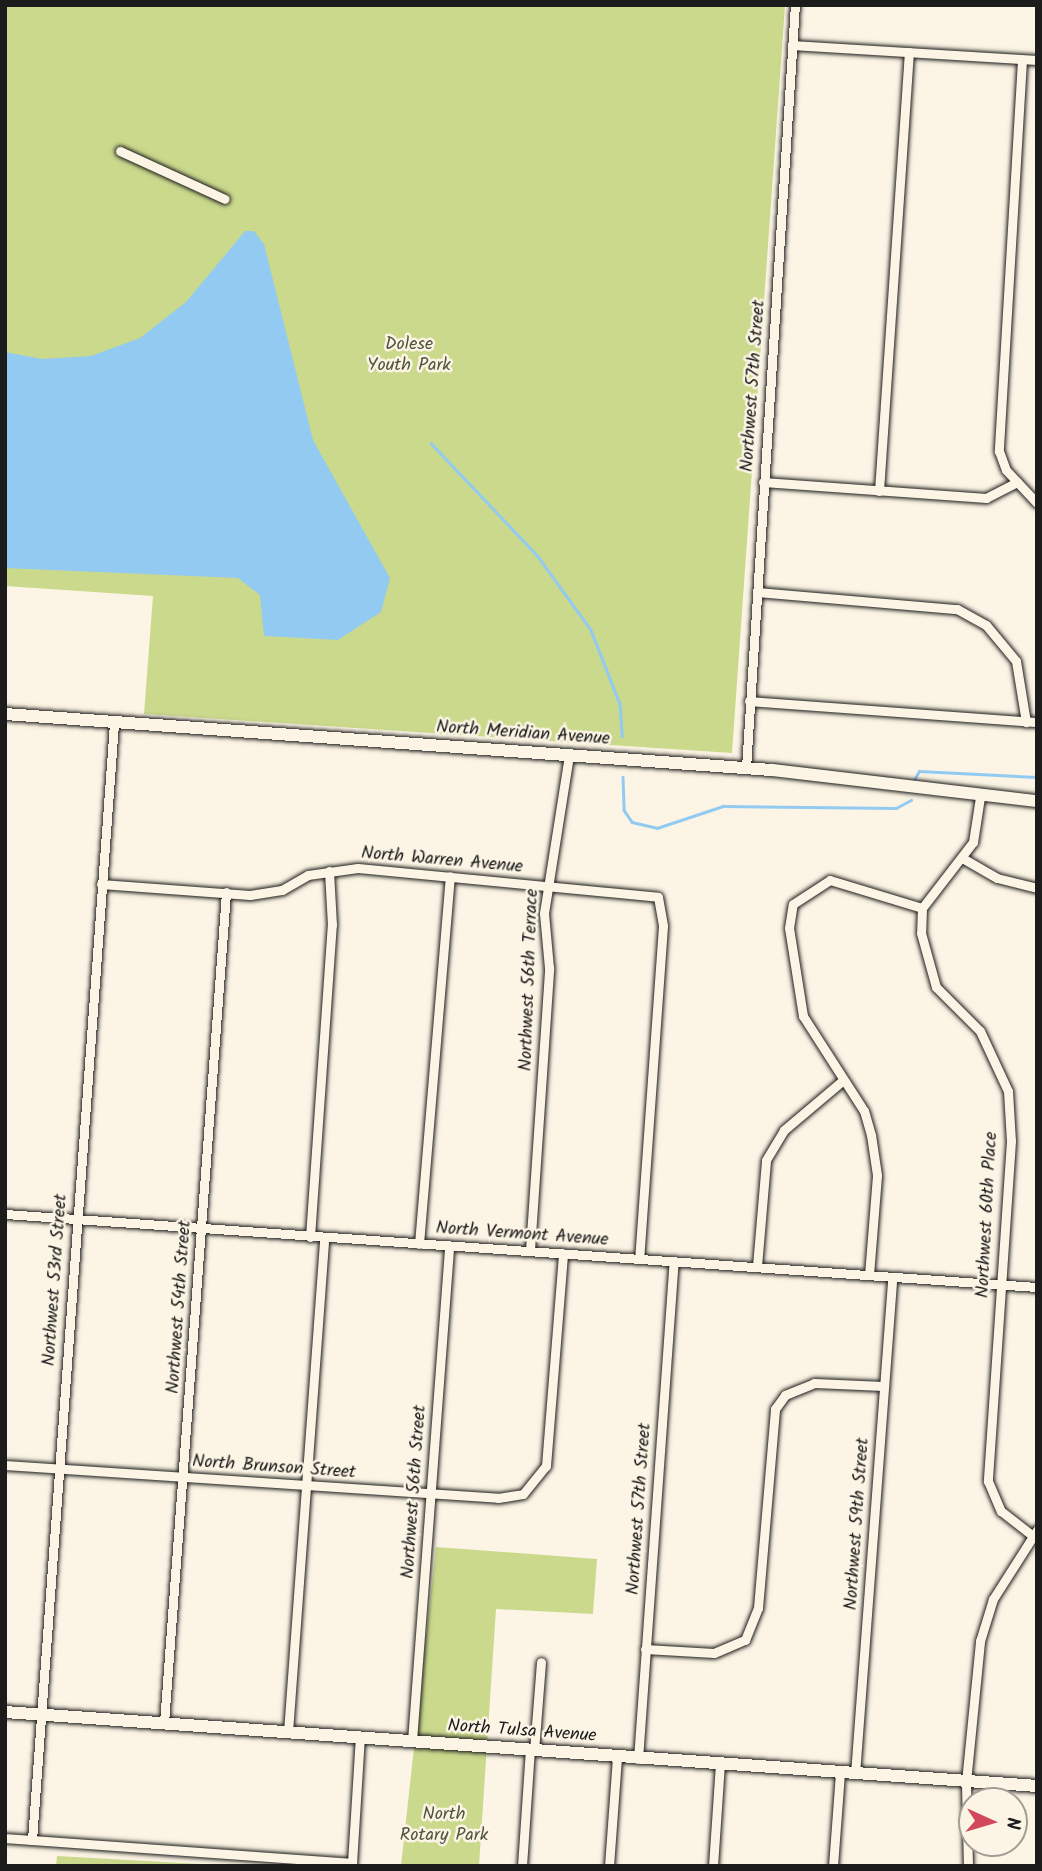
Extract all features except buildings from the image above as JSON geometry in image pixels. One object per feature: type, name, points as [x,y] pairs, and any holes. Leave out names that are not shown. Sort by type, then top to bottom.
[{"type":"street","name":"Northwest 57th Street","points":[[746,768],[794,5]]},
{"type":"street","points":[[792,45],[1037,60]]},
{"type":"street","points":[[879,491],[909,52]]},
{"type":"street","points":[[1022,60],[999,451],[1017,482],[1037,503]]},
{"type":"street","points":[[120,151],[225,199]]},
{"type":"street","points":[[763,482],[986,498],[1017,482]]},
{"type":"street","points":[[749,701],[1032,722],[1016,661],[986,625],[957,609],[757,592]]},
{"type":"street","name":"North Meridian Avenue","points":[[5,714],[746,768],[980,797],[1037,801]]},
{"type":"street","name":"Northwest 53rd Street","points":[[32,1840],[114,724]]},
{"type":"street","name":"Northwest 56th Terrace","points":[[530,1250],[547,1004],[548,887],[569,755]]},
{"type":"street","points":[[869,1275],[877,1175],[864,1111],[842,1081],[795,991],[793,904],[830,880],[922,908],[964,859],[980,797]]},
{"type":"street","points":[[964,859],[998,878],[1037,888]]},
{"type":"street","points":[[310,1237],[332,925],[329,871]]},
{"type":"street","name":"North Warren Avenue","points":[[101,884],[226,892],[282,890],[329,871],[450,876],[658,897],[663,926],[639,1258]]},
{"type":"street","points":[[419,1244],[450,876]]},
{"type":"street","name":"Northwest 54th Street","points":[[164,1723],[226,892]]},
{"type":"street","name":"Northwest 60th Place","points":[[922,908],[923,959],[936,987],[980,1031],[1008,1091],[1011,1141],[988,1481],[1001,1511],[1035,1533]]},
{"type":"street","points":[[757,1266],[766,1160],[784,1130],[842,1081]]},
{"type":"street","name":"North Vermont Avenue","points":[[5,1214],[1037,1287]]},
{"type":"street","points":[[288,1732],[324,1238]]},
{"type":"street","name":"Northwest 56th Street","points":[[412,1741],[449,1246]]},
{"type":"street","name":"North Brunson Street","points":[[5,1465],[498,1498],[523,1494],[536,1483],[550,1439],[563,1254]]},
{"type":"street","name":"Northwest 57th Street","points":[[638,1759],[674,1262]]},
{"type":"street","name":"Northwest 59th Street","points":[[855,1773],[892,1278]]},
{"type":"street","points":[[645,1649],[714,1653],[744,1640],[758,1608],[775,1409],[785,1395],[814,1383],[884,1386]]},
{"type":"street","points":[[968,1866],[966,1782],[980,1641],[993,1599],[1035,1533]]},
{"type":"street","points":[[522,1866],[541,1662]]},
{"type":"street","name":"North Tulsa Avenue","points":[[5,1712],[1037,1786]]},
{"type":"street","points":[[5,1838],[352,1863],[360,1737]]},
{"type":"street","points":[[610,1866],[617,1757]]},
{"type":"street","points":[[713,1866],[720,1764]]},
{"type":"street","points":[[833,1866],[840,1772]]},
{"type":"green space","name":"Dolese Youth Park","points":[[5,5],[785,5],[732,753],[144,714],[153,596],[5,586]]},
{"type":"green space","name":"North Rotary Park","points":[[436,1547],[597,1559],[593,1614],[496,1609],[479,1866],[401,1866]]},
{"type":"green space","points":[[57,1856],[236,1866],[56,1866]]},
{"type":"water","points":[[245,231],[254,231],[264,244],[313,440],[390,578],[381,612],[338,640],[264,636],[260,595],[238,578],[5,568],[5,352],[42,359],[91,356],[140,338],[186,302]]},
{"type":"waterway","points":[[431,443],[537,555],[591,630],[620,704],[622,736]]},
{"type":"waterway","points":[[914,780],[919,771],[1037,777]]},
{"type":"waterway","points":[[623,777],[624,810],[632,822],[657,828],[723,806],[896,808],[911,800]]}]
